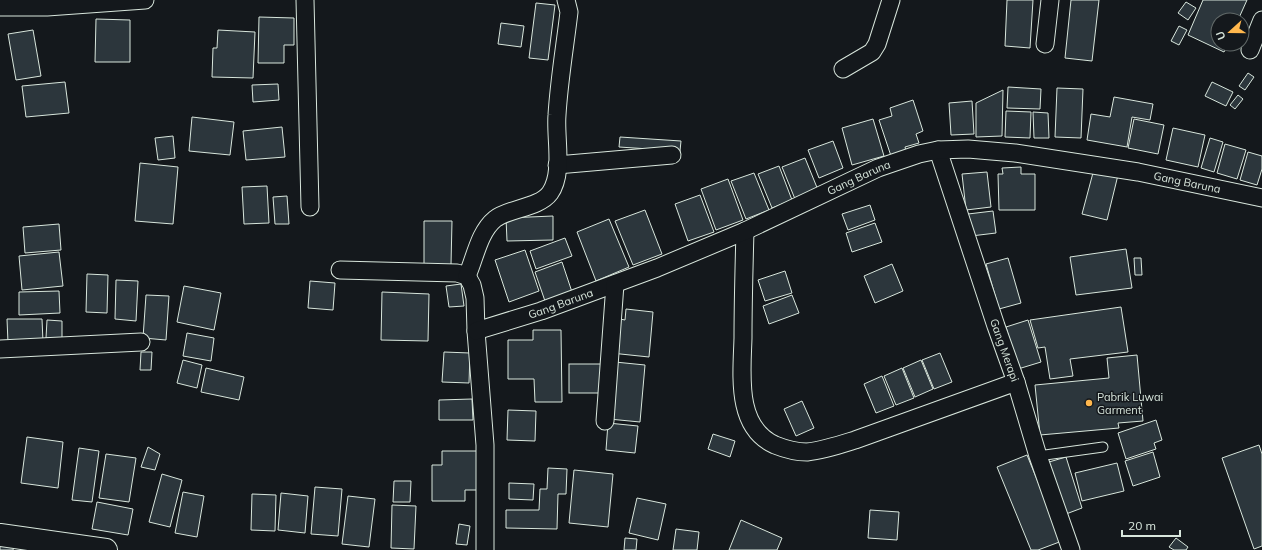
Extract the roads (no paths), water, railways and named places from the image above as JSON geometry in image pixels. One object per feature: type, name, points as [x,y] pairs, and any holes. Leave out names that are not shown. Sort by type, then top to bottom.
[{"type":"street","points":[[0,7],[47,6],[145,0]]},
{"type":"street","points":[[305,0],[310,207]]},
{"type":"street","points":[[467,276],[487,228],[496,218],[537,202],[549,194],[556,182],[558,139],[557,116],[569,12],[566,0]]},
{"type":"street","points":[[842,69],[872,52],[877,44],[891,0]]},
{"type":"street","points":[[1045,44],[1050,0]]},
{"type":"street","points":[[1250,50],[1262,20]]},
{"type":"street","name":"Gang Baruna","points":[[476,331],[540,311],[657,268],[745,231],[878,168],[907,157],[938,150],[968,149],[1015,153],[1138,172],[1262,198]]},
{"type":"street","name":"Gang Merapi","points":[[938,150],[1016,382],[1038,456],[1071,550]]},
{"type":"street","points":[[557,165],[672,155]]},
{"type":"street","points":[[745,231],[742,376],[745,402],[752,426],[772,444],[794,451],[806,452],[833,447],[1016,382]]},
{"type":"street","points":[[340,270],[458,272],[467,276],[472,285],[475,298],[476,331],[485,445],[485,550]]},
{"type":"street","points":[[605,421],[615,284]]},
{"type":"street","points":[[0,349],[141,342]]},
{"type":"street","points":[[0,535],[70,547],[106,550]]},
{"type":"lane","points":[[1038,456],[1103,447]]},
{"type":"place","name":"Pabrik Luwai Garment","points":[[1089,403]]}]
